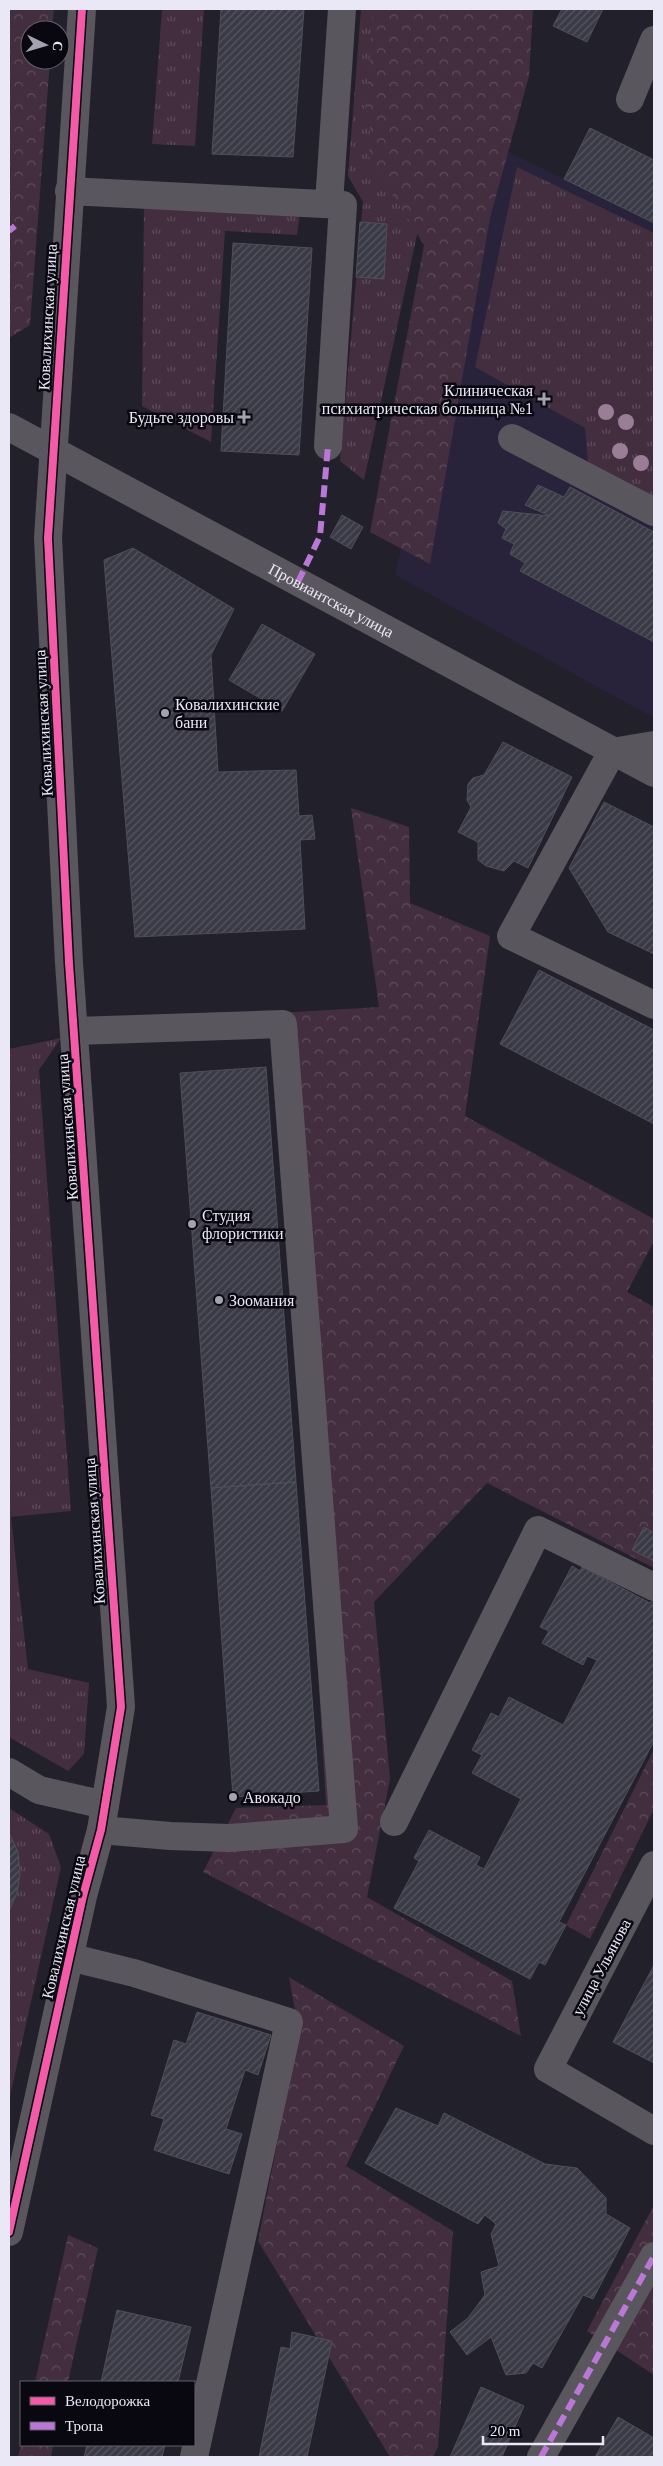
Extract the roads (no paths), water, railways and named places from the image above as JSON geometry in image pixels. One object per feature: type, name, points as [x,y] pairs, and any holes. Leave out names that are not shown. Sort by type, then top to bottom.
[{"type":"street","name":"Ковалихинская улица","points":[[9,2232],[69,1957],[103,1817],[121,1708],[108,1549],[69,963],[48,538],[82,9]]},
{"type":"street","points":[[329,203],[342,9]]},
{"type":"street","points":[[630,99],[654,40]]},
{"type":"street","points":[[69,191],[342,205],[328,446]]},
{"type":"street","name":"Провиантская улица","points":[[9,427],[654,773]]},
{"type":"street","points":[[512,438],[654,512]]},
{"type":"street","points":[[654,744],[612,752],[511,936],[654,1005]]},
{"type":"street","points":[[9,1772],[39,1790],[103,1817],[170,1836],[230,1838],[344,1829],[283,1024],[75,1031]]},
{"type":"street","points":[[394,1822],[538,1530],[654,1587]]},
{"type":"street","name":"улица Ульянова","points":[[654,1865],[548,2069],[654,2131]]},
{"type":"street","points":[[69,1957],[134,1973],[289,2022],[194,2457]]},
{"type":"street","points":[[541,2457],[654,2256]]},
{"type":"place","name":"Клиническая психиатрическая больница №1","points":[[544,399]]},
{"type":"place","name":"Будьте здоровы","points":[[244,417]]},
{"type":"place","name":"Ковалихинские бани","points":[[165,713]]},
{"type":"place","name":"Студия флористики","points":[[192,1224]]},
{"type":"place","name":"Зоомания","points":[[219,1300]]},
{"type":"place","name":"Авокадо","points":[[233,1797]]}]
